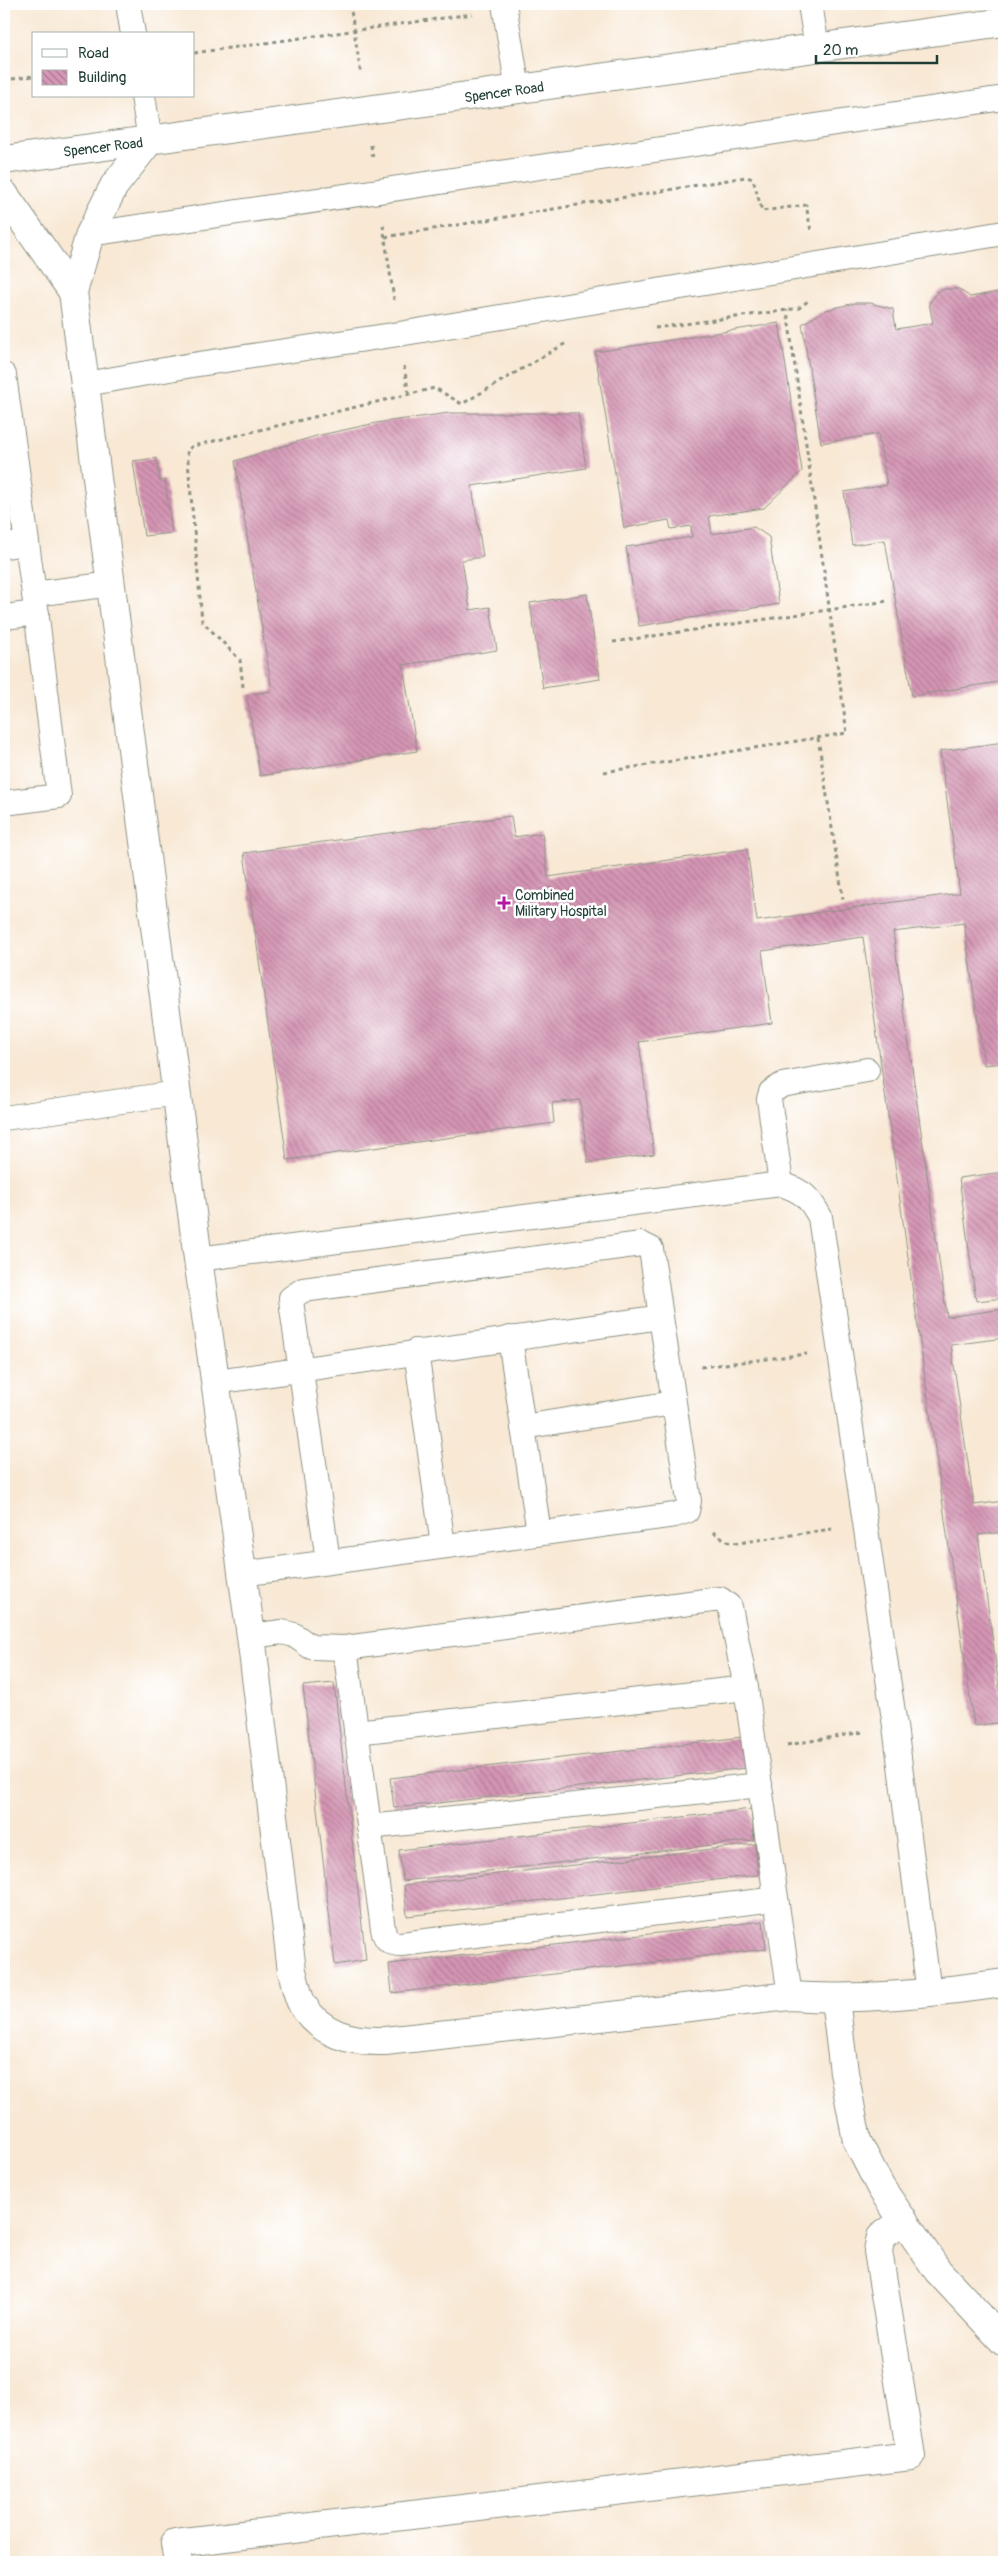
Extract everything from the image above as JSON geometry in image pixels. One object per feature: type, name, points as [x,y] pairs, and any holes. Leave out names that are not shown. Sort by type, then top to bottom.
[{"type":"street","name":"Spencer Road","points":[[4,160],[1004,22]]},
{"type":"street","points":[[150,140],[114,186],[90,234],[73,292],[198,1259],[251,1636],[292,1971],[301,2003],[316,2022],[331,2034],[367,2042],[790,1996],[835,1999],[929,1993],[1004,1983]]},
{"type":"street","points":[[4,194],[73,292]]},
{"type":"street","points":[[835,1999],[844,2072],[857,2141],[881,2188],[938,2271],[1004,2342]]},
{"type":"street","points":[[178,2562],[175,2543],[911,2456],[878,2251],[881,2237],[904,2220]]},
{"type":"lane","points":[[128,4],[133,32]]},
{"type":"lane","points":[[810,4],[817,48]]},
{"type":"lane","points":[[504,6],[518,90]]},
{"type":"lane","points":[[143,98],[150,140]]},
{"type":"lane","points":[[90,234],[1004,98]]},
{"type":"lane","points":[[86,384],[192,365],[399,334],[1004,233]]},
{"type":"lane","points":[[4,375],[8,442],[36,603],[59,796],[4,803]]},
{"type":"lane","points":[[4,546],[27,543]]},
{"type":"lane","points":[[4,617],[36,603],[112,584]]},
{"type":"lane","points":[[781,1184],[769,1099],[771,1092],[782,1085],[867,1070]]},
{"type":"lane","points":[[4,1118],[177,1093]]},
{"type":"lane","points":[[198,1259],[781,1184],[797,1189],[810,1200],[820,1217],[895,1726],[929,1993]]},
{"type":"lane","points":[[242,1574],[675,1515],[687,1510],[688,1501],[651,1249],[641,1244],[303,1290],[291,1298],[328,1561]]},
{"type":"lane","points":[[216,1382],[416,1351],[661,1317]]},
{"type":"lane","points":[[510,1338],[539,1533]]},
{"type":"lane","points":[[416,1351],[443,1546]]},
{"type":"lane","points":[[523,1426],[673,1404]]},
{"type":"lane","points":[[251,1636],[282,1632],[294,1635],[311,1646],[345,1648],[720,1599],[730,1607],[746,1688],[790,1996]]},
{"type":"lane","points":[[345,1648],[384,1936],[394,1944],[776,1899]]},
{"type":"lane","points":[[356,1732],[746,1688]]},
{"type":"lane","points":[[369,1827],[760,1785]]},
{"type":"path","points":[[195,53],[504,6]]},
{"type":"path","points":[[4,80],[32,76]]},
{"type":"path","points":[[386,237],[746,177],[752,179],[762,211],[806,205],[820,291],[799,308],[650,328]]},
{"type":"path","points":[[604,772],[847,733],[787,310]]},
{"type":"path","points":[[243,687],[240,660],[202,621],[187,450],[193,446],[436,388],[462,404],[573,339]]},
{"type":"path","points":[[613,642],[888,602]]},
{"type":"path","points":[[818,738],[843,899]]},
{"type":"path","points":[[669,1372],[839,1350]]},
{"type":"path","points":[[687,1510],[721,1538],[738,1543],[865,1524]]},
{"type":"path","points":[[755,1750],[895,1726]]},
{"type":"building","points":[[959,289],[970,297],[1004,291],[1004,681],[912,696],[885,540],[852,545],[844,492],[887,485],[878,434],[821,443],[802,324],[826,310],[855,303],[870,303],[893,309],[896,329],[933,323],[929,303],[939,291]]},
{"type":"building","points":[[779,323],[802,471],[764,508],[709,516],[712,534],[754,527],[769,537],[779,604],[639,626],[626,547],[692,537],[691,526],[671,529],[669,520],[624,528],[595,352]]},
{"type":"building","points":[[449,413],[578,413],[586,468],[472,486],[483,557],[462,560],[470,610],[490,607],[497,650],[403,665],[417,751],[260,776],[247,695],[272,691],[235,461],[316,436],[376,423]]},
{"type":"building","points":[[156,458],[160,481],[165,480],[172,533],[144,536],[133,461]]},
{"type":"building","points":[[587,594],[600,679],[543,688],[530,603]]},
{"type":"building","points":[[1004,742],[1004,1063],[984,1065],[964,923],[893,932],[947,1317],[1004,1309],[1004,1338],[951,1345],[974,1505],[1004,1501],[1004,1532],[978,1535],[1000,1694],[1004,1693],[1004,1722],[974,1726],[863,937],[762,951],[772,1023],[639,1042],[654,1154],[588,1163],[580,1100],[552,1103],[554,1123],[287,1160],[244,853],[511,816],[514,837],[542,833],[548,877],[747,849],[757,921],[960,893],[940,751]]},
{"type":"building","points":[[1004,1172],[1004,1298],[976,1301],[959,1178]]},
{"type":"building","points":[[334,1683],[366,1960],[335,1965],[303,1686]]},
{"type":"building","points":[[742,1737],[746,1768],[394,1808],[390,1778]]},
{"type":"building","points":[[751,1809],[754,1840],[403,1881],[399,1850]]},
{"type":"building","points":[[755,1844],[758,1875],[407,1916],[404,1885]]},
{"type":"building","points":[[763,1921],[766,1949],[392,1993],[389,1964]]},
{"type":"place","name":"Combined Military Hospital","points":[[504,903]]}]
